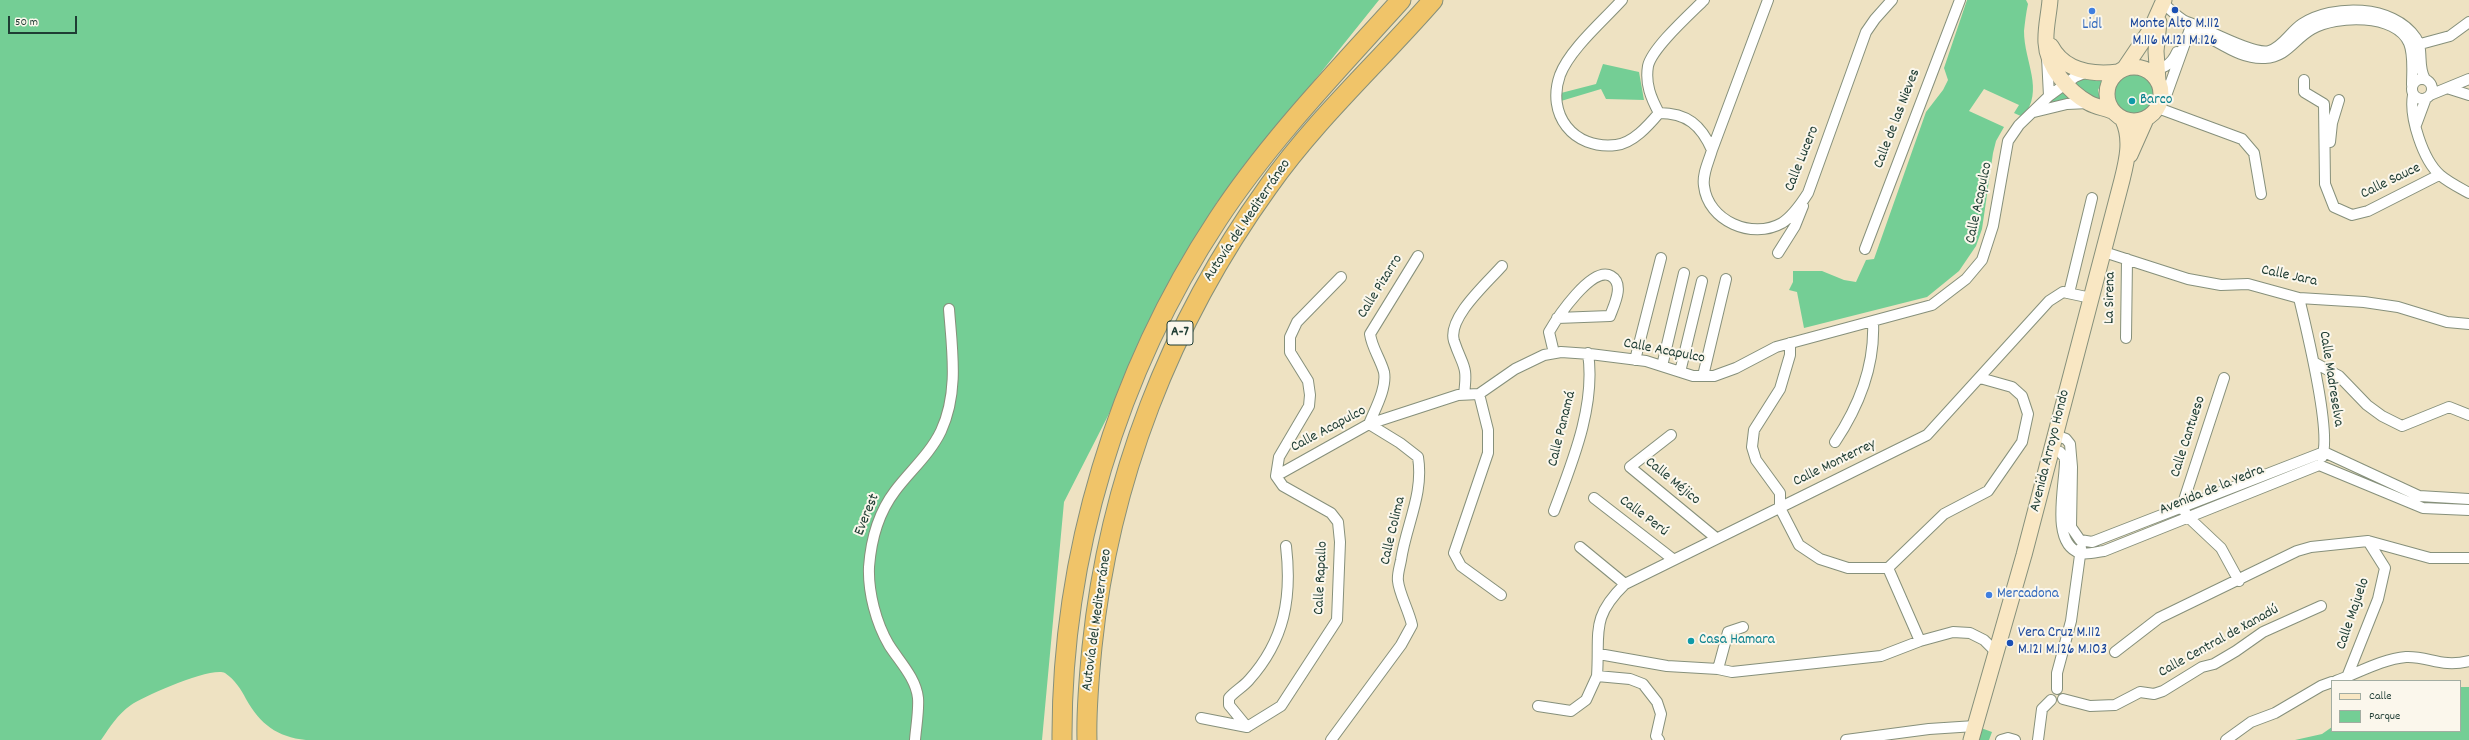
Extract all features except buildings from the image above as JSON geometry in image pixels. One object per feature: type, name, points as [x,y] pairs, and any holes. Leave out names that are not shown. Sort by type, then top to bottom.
[{"type":"highway","name":"Autovía del Mediterráneo","points":[[1062,740],[1062,705],[1074,585],[1095,487],[1132,383],[1157,328],[1218,219],[1255,167],[1298,114],[1401,0]]},
{"type":"highway","name":"Autovía del Mediterráneo","points":[[1087,740],[1086,710],[1097,604],[1108,543],[1135,444],[1157,387],[1185,322],[1223,253],[1268,186],[1338,101],[1433,0]]},
{"type":"main road","points":[[2050,0],[2046,43],[2054,69],[2066,84],[2090,104],[2134,122],[2146,119],[2159,104],[2155,74],[2156,51],[2163,2]]},
{"type":"main road","points":[[2117,116],[2107,98],[2107,91],[2113,77],[2121,71],[2145,40],[2163,2]]},
{"type":"main road","points":[[2048,25],[2049,41],[2056,55],[2067,64],[2087,72],[2121,71],[2132,67],[2155,74]]},
{"type":"main road","name":"Avenida Arroyo Hondo","points":[[2117,116],[2127,127],[2127,161]]},
{"type":"main road","name":"Avenida Arroyo Hondo","points":[[1973,733],[2024,555],[2127,161],[2146,119]]},
{"type":"street","points":[[1622,0],[1570,57],[1560,75],[1557,93],[1557,110],[1562,123],[1572,133],[1585,140],[1601,145],[1617,145],[1633,138],[1646,129],[1659,114]]},
{"type":"street","points":[[1659,114],[1649,96],[1648,65],[1661,45],[1704,0]]},
{"type":"street","name":"Calle Lucero","points":[[1768,0],[1712,150],[1705,171],[1704,185],[1715,212],[1735,225],[1758,230],[1782,222],[1792,214],[1808,193],[1866,32],[1875,19],[1892,0]]},
{"type":"street","name":"Calle de las Nieves","points":[[1865,249],[1960,0]]},
{"type":"street","points":[[2163,2],[2187,22],[2247,48],[2268,52],[2275,49],[2301,25],[2315,17],[2341,11],[2363,12],[2387,16],[2402,24],[2416,38],[2412,108],[2421,145],[2439,175],[2469,193]]},
{"type":"street","points":[[2261,194],[2254,153],[2242,140],[2159,104],[2167,93],[2188,31],[2192,30],[2243,55],[2257,58],[2274,58],[2282,55],[2314,28],[2333,21],[2363,20],[2396,30],[2415,46],[2420,70],[2432,90],[2416,127]]},
{"type":"street","points":[[2155,74],[2174,60],[2187,22]]},
{"type":"street","points":[[2415,46],[2450,36],[2469,22]]},
{"type":"street","points":[[2048,53],[2046,64],[2049,96]]},
{"type":"street","name":"Calle Acapulco","points":[[1276,476],[1369,424],[1464,394],[1479,394],[1515,369],[1544,355],[1554,353],[1588,354],[1635,360],[1662,366],[1693,376],[1714,376],[1736,368],[1776,347],[1932,305],[1966,279],[1982,260],[1993,226],[2008,141],[2019,125],[2049,96],[2087,72]]},
{"type":"street","points":[[2413,90],[2419,79],[2459,82],[2469,80],[2467,89],[2469,94]]},
{"type":"street","name":"Calle Sauce","points":[[2304,80],[2304,92],[2324,104],[2325,184],[2334,206],[2352,215],[2368,211],[2439,175]]},
{"type":"street","points":[[2413,90],[2421,99],[2459,82]]},
{"type":"street","points":[[2448,88],[2469,94]]},
{"type":"street","name":"Calle Sauce","points":[[2325,184],[2332,123],[2339,100]]},
{"type":"street","points":[[2033,113],[2067,104],[2090,104]]},
{"type":"street","points":[[1659,114],[1681,115],[1690,120],[1706,136],[1712,150]]},
{"type":"street","points":[[1778,253],[1795,226],[1808,193]]},
{"type":"street","points":[[2091,298],[2069,293],[2092,198]]},
{"type":"street","name":"Calle Jara","points":[[2104,252],[2188,279],[2221,285],[2248,284],[2299,298],[2364,302],[2398,307],[2447,322],[2469,324]]},
{"type":"street","name":"Calle Pizarro","points":[[1369,424],[1381,394],[1384,374],[1372,346],[1370,334],[1418,256]]},
{"type":"street","points":[[1635,360],[1661,258]]},
{"type":"street","name":"La Sirena","points":[[2126,338],[2127,259]]},
{"type":"street","points":[[1464,394],[1467,372],[1454,341],[1453,330],[1460,314],[1502,266]]},
{"type":"street","points":[[1662,366],[1684,273]]},
{"type":"street","points":[[1554,353],[1549,332],[1557,318],[1583,288],[1600,274],[1607,274],[1614,278],[1618,283],[1618,293],[1610,316],[1557,318]]},
{"type":"street","points":[[1276,476],[1279,457],[1309,406],[1310,395],[1308,382],[1290,352],[1290,337],[1297,322],[1341,277]]},
{"type":"street","points":[[1703,376],[1726,280]]},
{"type":"street","points":[[1680,372],[1702,281]]},
{"type":"street","name":"Calle Monterrey","points":[[1538,706],[1570,711],[1586,700],[1597,676],[1599,654],[1599,619],[1608,600],[1625,584],[1927,435],[2049,301],[2063,292],[2069,293]]},
{"type":"street","name":"Calle Madreselva","points":[[2299,298],[2315,363],[2324,452],[2319,465]]},
{"type":"street","name":"Everest","points":[[915,740],[918,698],[913,681],[888,644],[877,618],[870,591],[869,568],[872,544],[884,506],[925,457],[941,432],[947,416],[952,395],[953,379],[949,309]]},
{"type":"street","points":[[1835,442],[1852,417],[1868,372],[1874,345],[1872,322]]},
{"type":"street","points":[[1790,343],[1790,355],[1780,389],[1754,430],[1752,447],[1756,460],[1780,493],[1780,508],[1799,545],[1820,559],[1848,568],[1888,568],[1944,514],[1988,492],[2022,442],[2028,414],[2022,396],[2012,387],[1980,378]]},
{"type":"street","name":"Calle Panamá","points":[[1554,511],[1567,476],[1588,396],[1590,372],[1588,354]]},
{"type":"street","points":[[2315,363],[2339,376],[2367,405],[2382,416],[2402,426],[2449,407],[2469,416]]},
{"type":"street","name":"Calle Cantueso","points":[[2182,506],[2224,378]]},
{"type":"street","points":[[1479,394],[1488,430],[1488,453],[1454,553],[1461,566],[1501,595]]},
{"type":"street","name":"Calle Colima","points":[[1331,740],[1401,645],[1412,625],[1409,609],[1398,581],[1403,547],[1417,497],[1421,475],[1418,457],[1400,443],[1369,424]]},
{"type":"street","name":"Calle Méjico","points":[[1671,435],[1630,467],[1716,538]]},
{"type":"street","points":[[2055,435],[2063,436],[2070,444],[2072,467],[2071,527],[2080,540],[2082,554],[2077,571],[2071,621],[2056,673],[2057,689]]},
{"type":"street","points":[[2051,450],[2060,452],[2065,458],[2060,517],[2063,535],[2070,549],[2077,571]]},
{"type":"street","points":[[2324,452],[2419,496],[2469,499]]},
{"type":"street","name":"Avenida de la Yedra","points":[[2080,540],[2092,542],[2103,539],[2182,506],[2324,452]]},
{"type":"street","points":[[2319,465],[2423,508],[2469,510]]},
{"type":"street","name":"Avenida de la Yedra","points":[[2082,554],[2104,551],[2187,516],[2319,465]]},
{"type":"street","name":"Calle Rapallo","points":[[1247,727],[1280,706],[1337,620],[1340,542],[1338,522],[1331,513],[1283,486],[1276,476]]},
{"type":"street","name":"Calle Perú","points":[[1594,498],[1674,560]]},
{"type":"street","points":[[2182,506],[2187,516],[2221,548],[2239,581]]},
{"type":"street","points":[[2115,652],[2159,618],[2239,581],[2297,551],[2368,541],[2430,558],[2469,558]]},
{"type":"street","name":"Calle Majuelo","points":[[2347,677],[2378,599],[2385,568],[2368,541]]},
{"type":"street","points":[[1247,727],[1229,705],[1229,698],[1248,681],[1271,652],[1280,630],[1287,602],[1289,576],[1286,546]]},
{"type":"street","points":[[1580,547],[1625,584]]},
{"type":"street","points":[[2070,549],[2082,554]]},
{"type":"street","points":[[1888,568],[1920,641]]},
{"type":"street","name":"Calle Central de Xanadú","points":[[2063,699],[2090,706],[2115,705],[2140,692],[2154,694],[2163,691],[2202,667],[2214,664],[2236,652],[2263,632],[2320,606]]},
{"type":"street","points":[[1718,669],[1728,632],[1743,627]]},
{"type":"street","points":[[1599,654],[1667,666],[1718,669],[1732,672],[1881,656],[1920,641],[1953,632],[1970,633],[1984,640],[1996,652]]},
{"type":"street","points":[[2339,680],[2394,659],[2408,657],[2447,664],[2469,661]]},
{"type":"street","points":[[1597,676],[1630,679],[1643,684],[1657,702],[1661,714],[1656,736],[1660,740]]},
{"type":"street","points":[[2226,740],[2251,722],[2275,713],[2321,686],[2331,682]]},
{"type":"street","points":[[2051,700],[2057,702],[2063,699],[2062,692],[2057,689]]},
{"type":"street","points":[[2051,700],[2050,693],[2057,689]]},
{"type":"street","points":[[2038,740],[2042,709],[2051,700]]},
{"type":"street","points":[[1200,718],[1247,727]]},
{"type":"street","points":[[1846,740],[1929,729],[1973,733]]},
{"type":"street","points":[[2001,740],[2008,738],[2015,740]]},
{"type":"green space","points":[[0,0],[1379,0],[1217,202],[1064,502],[1042,740],[306,740],[286,736],[270,728],[257,716],[235,682],[225,673],[218,672],[178,683],[131,705],[114,721],[101,740],[0,740]]},
{"type":"green space","points":[[1967,0],[2026,0],[2028,4],[2024,31],[2033,86],[2029,107],[2023,117],[2014,113],[2019,105],[1984,89],[1969,111],[2004,127],[1996,141],[1993,153],[1982,229],[1976,246],[1959,271],[1927,297],[1804,328],[1797,292],[1789,290],[1793,282],[1793,271],[1822,271],[1844,280],[1856,282],[1866,260],[1874,259],[1926,112],[1943,90],[1948,80],[1944,68]]},
{"type":"green space","points":[[1603,64],[1639,72],[1644,100],[1606,99],[1601,89],[1561,101],[1561,93],[1596,84]]},
{"type":"green space","points":[[2138,74],[2145,77],[2151,83],[2154,94],[2153,102],[2145,111],[2138,114],[2130,114],[2123,111],[2115,102],[2114,90],[2117,83],[2126,75]]},
{"type":"green space","points":[[2083,78],[2104,78],[2098,90],[2101,103],[2072,85]]},
{"type":"green space","points":[[2063,90],[2076,100],[2051,102],[2050,100]]},
{"type":"green space","points":[[2461,687],[2469,687],[2469,740],[2295,740],[2322,734],[2331,728],[2331,732],[2461,732]]},
{"type":"green space","points":[[1981,728],[1992,732],[1989,740],[1978,740]]},
{"type":"place","name":"Monte Alto M.112 M.116 M.121 M.126","points":[[2175,10]]},
{"type":"place","name":"Lidl","points":[[2092,11]]},
{"type":"place","name":"Barco","points":[[2132,101]]},
{"type":"place","name":"Mercadona","points":[[1989,595]]},
{"type":"place","name":"Casa Hamara","points":[[1691,641]]},
{"type":"place","name":"Vera Cruz M.112 M.121 M.126 M.103","points":[[2010,643]]}]
